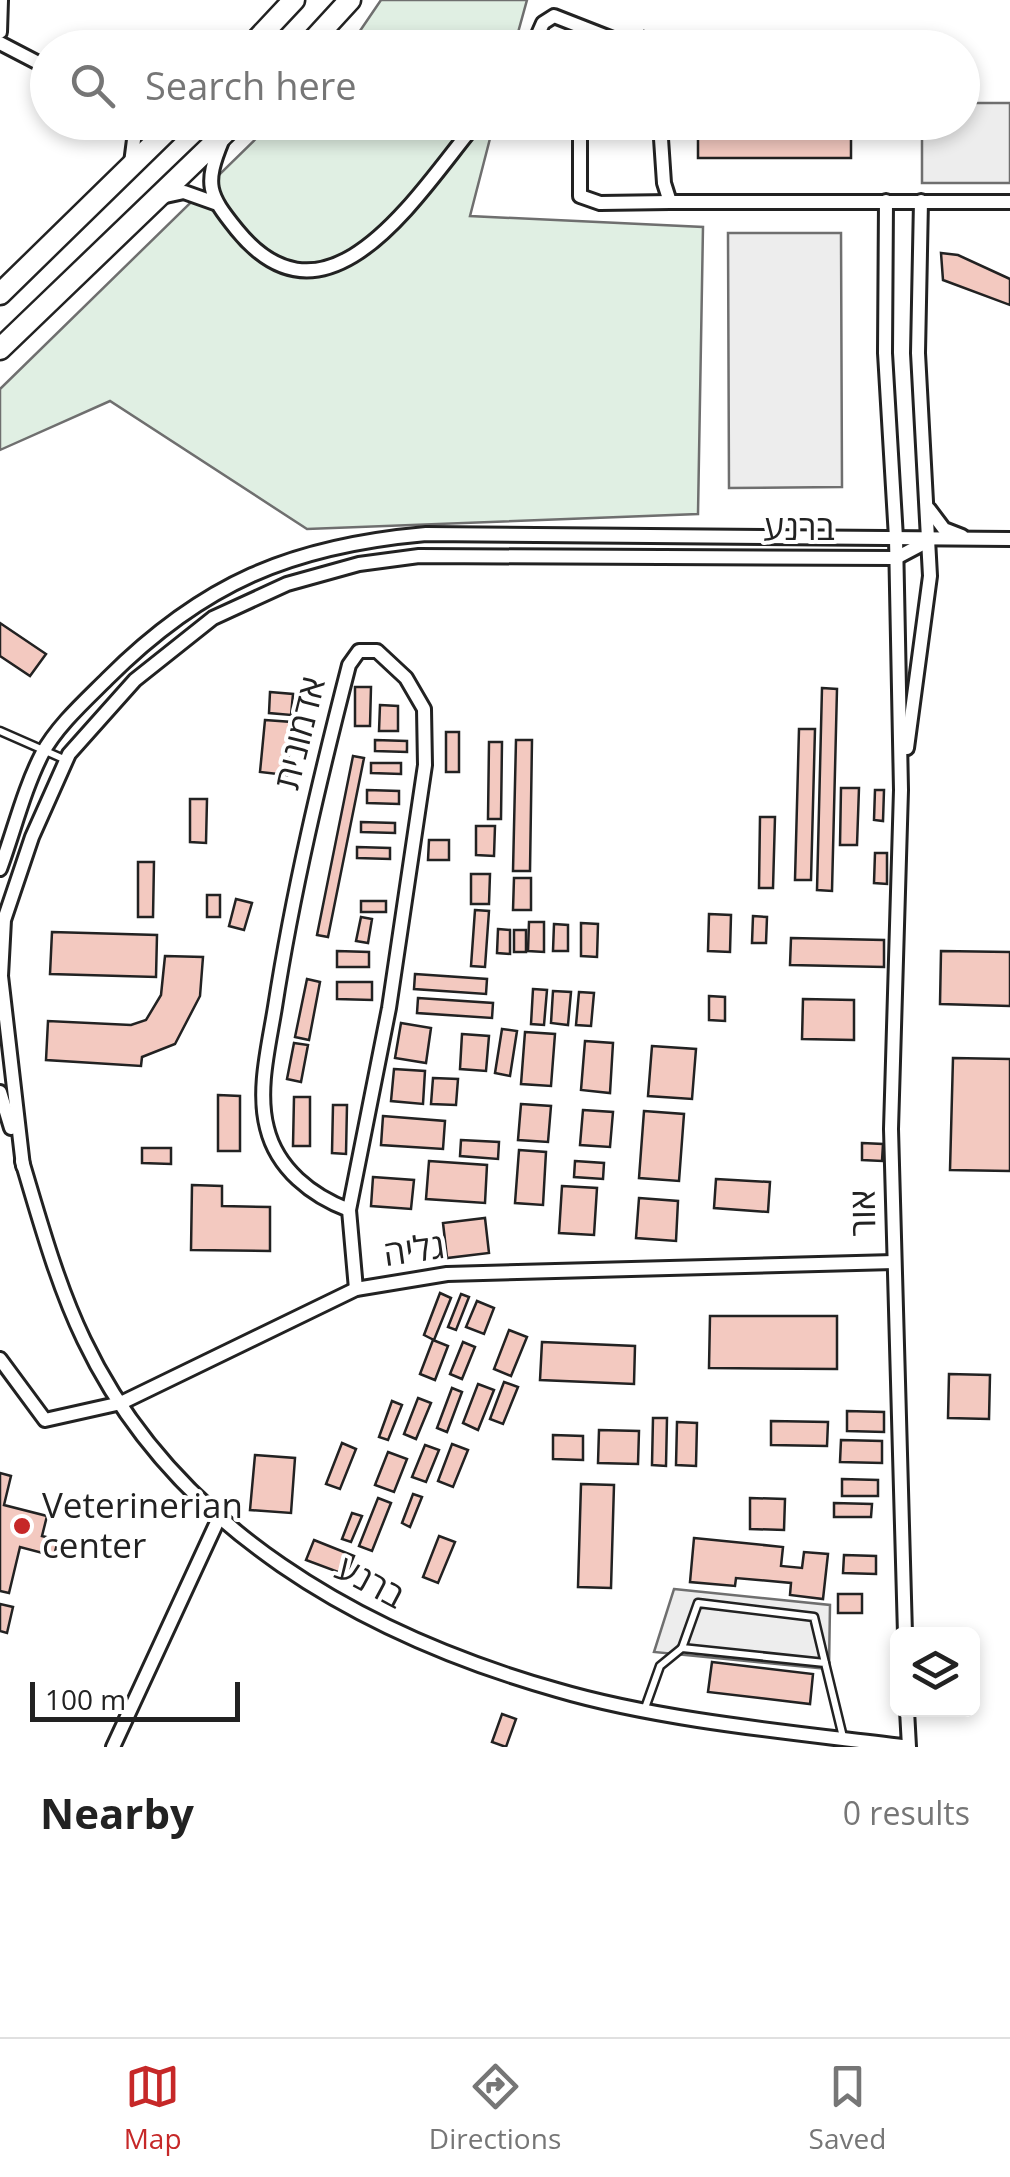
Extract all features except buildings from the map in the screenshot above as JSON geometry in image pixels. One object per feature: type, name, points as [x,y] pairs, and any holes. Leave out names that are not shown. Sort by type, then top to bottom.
[{"type":"main road","points":[[266,30],[294,0]]},
{"type":"main road","points":[[322,30],[350,0]]},
{"type":"main road","points":[[0,294],[158,140]]},
{"type":"main road","points":[[0,350],[218,140]]},
{"type":"street","points":[[0,32],[1,0]]},
{"type":"street","points":[[540,30],[554,16],[590,30]]},
{"type":"street","points":[[0,43],[30,59]]},
{"type":"street","points":[[130,167],[133,140]]},
{"type":"street","points":[[227,140],[209,187],[215,202],[269,263],[288,271],[314,272],[344,260],[399,221],[463,140]]},
{"type":"street","points":[[580,140],[580,196],[600,203],[1010,202]]},
{"type":"street","points":[[661,140],[664,183],[670,202]]},
{"type":"street","points":[[158,198],[184,192],[215,202]]},
{"type":"street","points":[[886,201],[885,353],[896,538],[901,790]]},
{"type":"street","points":[[901,790],[930,576],[918,353],[920,201]]},
{"type":"street","points":[[927,504],[934,520],[944,529],[962,536],[1007,539]]},
{"type":"street","name":"ברנע","points":[[0,869],[43,752],[82,703],[148,638],[185,609],[277,564],[337,546],[426,534],[930,540]]},
{"type":"street","points":[[930,540],[1007,539]]},
{"type":"street","name":"ברנע","points":[[23,1166],[0,976],[4,920],[32,837],[66,760],[135,680],[214,618],[249,598],[344,568],[419,556],[896,558],[930,540]]},
{"type":"street","points":[[337,546],[344,568]]},
{"type":"street","name":"אדמונית","points":[[349,1210],[317,1198],[286,1166],[266,1128],[264,1077],[290,909],[349,665],[360,650],[376,651],[406,678],[424,709],[425,765],[389,1008],[349,1210],[356,1289]]},
{"type":"street","name":"אור","points":[[901,790],[891,1129],[905,1627]]},
{"type":"street","name":"ברנע","points":[[0,1092],[85,1342],[166,1467],[218,1520],[275,1563],[376,1622],[559,1691],[645,1708],[908,1747]]},
{"type":"street","name":"גליה","points":[[0,1360],[45,1420],[122,1403],[356,1289],[447,1274],[894,1262]]},
{"type":"street","points":[[113,1747],[218,1520]]},
{"type":"street","points":[[908,1717],[908,1747]]},
{"type":"lane","points":[[0,730],[66,760]]},
{"type":"lane","points":[[645,1708],[660,1666],[682,1648],[698,1602],[814,1617],[843,1739]]},
{"type":"lane","points":[[682,1648],[825,1663]]},
{"type":"green space","points":[[381,0],[527,0],[519,30],[361,30]]},
{"type":"green space","points":[[255,140],[490,140],[470,216],[703,227],[698,514],[307,529],[110,401],[0,450],[0,389]]},
{"type":"shaded area","points":[[980,103],[1010,103],[1010,183],[922,183],[922,140],[980,140]]},
{"type":"shaded area","points":[[728,233],[841,233],[842,487],[729,488]]},
{"type":"shaded area","points":[[674,1589],[830,1605],[829,1669],[654,1652]]},
{"type":"place","name":"Veterinerian center","points":[[22,1526]]}]
